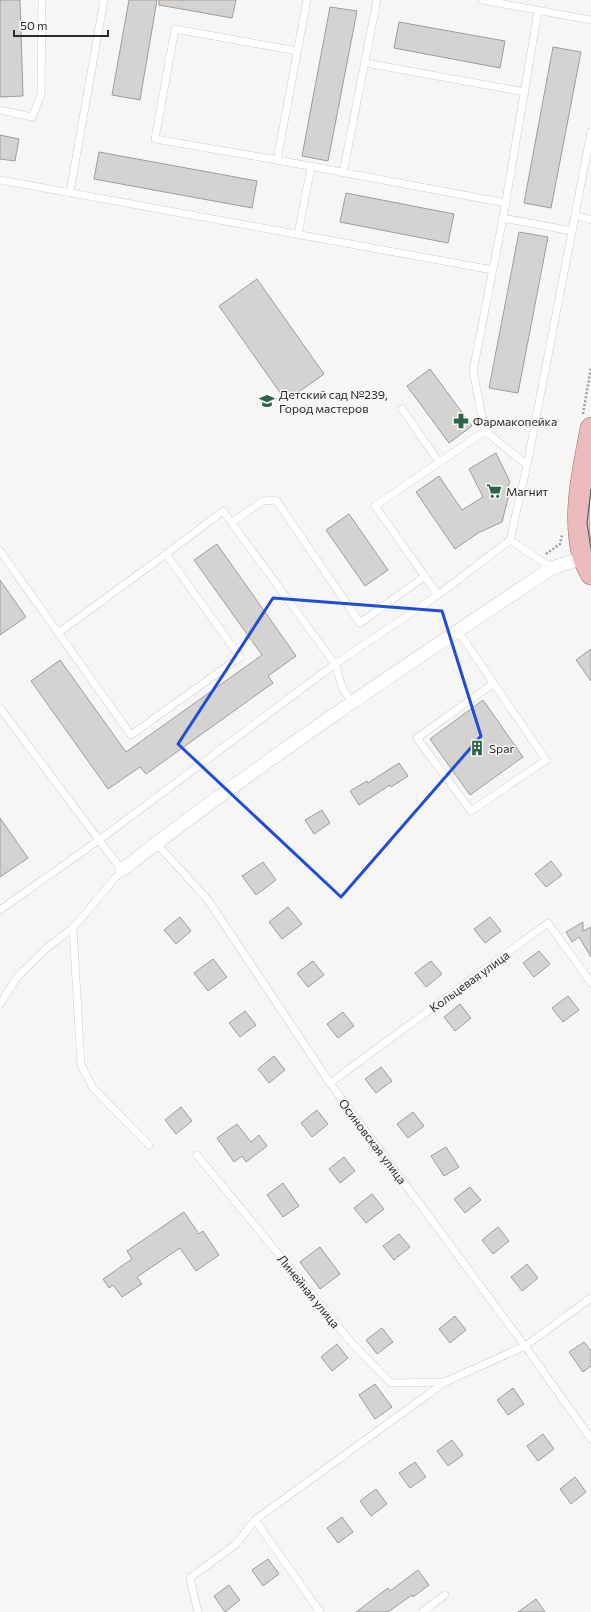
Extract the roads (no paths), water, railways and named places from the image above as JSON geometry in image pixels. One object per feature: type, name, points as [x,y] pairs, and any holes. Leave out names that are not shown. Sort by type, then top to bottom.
[{"type":"main road","points":[[588,562],[579,534],[578,498],[591,428]]},
{"type":"street","points":[[122,870],[156,843],[351,702],[552,568],[588,562]]},
{"type":"lane","points":[[0,110],[32,117],[41,95],[42,0]]},
{"type":"lane","points":[[70,192],[104,0]]},
{"type":"lane","points":[[276,160],[307,0]]},
{"type":"lane","points":[[343,173],[377,0]]},
{"type":"lane","points":[[482,0],[591,20]]},
{"type":"lane","points":[[527,465],[485,431],[473,371],[506,203],[538,11]]},
{"type":"lane","points":[[297,51],[175,29],[155,139],[506,203]]},
{"type":"lane","points":[[365,63],[524,92]]},
{"type":"lane","points":[[0,909],[99,840],[335,664],[438,595],[510,540],[527,465],[591,132]]},
{"type":"lane","points":[[298,234],[311,167]]},
{"type":"lane","points":[[0,180],[493,270]]},
{"type":"lane","points":[[576,215],[591,220]]},
{"type":"lane","points":[[503,218],[572,231]]},
{"type":"lane","points":[[402,409],[439,462]]},
{"type":"lane","points":[[438,595],[375,506],[485,431]]},
{"type":"lane","points":[[232,522],[263,501],[276,500],[360,623],[425,576]]},
{"type":"lane","points":[[58,633],[223,511],[335,664],[342,687],[351,702]]},
{"type":"lane","points":[[510,540],[552,568]]},
{"type":"lane","points":[[0,551],[131,735],[240,657],[166,554]]},
{"type":"lane","points":[[458,631],[494,683],[546,760],[471,811],[417,738],[494,683]]},
{"type":"lane","points":[[0,708],[122,870],[73,928],[48,947],[18,976],[0,1004]]},
{"type":"lane","name":"Осиновская улица","points":[[156,843],[208,900],[330,1083],[525,1346],[591,1439]]},
{"type":"lane","name":"Кольцевая улица","points":[[330,1083],[548,923],[591,983]]},
{"type":"lane","points":[[73,928],[81,1065],[93,1088],[149,1145]]},
{"type":"lane","name":"Линейная улица","points":[[197,1154],[351,1342],[391,1384],[445,1382]]},
{"type":"lane","name":"Линейная улица","points":[[198,1612],[190,1578],[236,1544],[255,1520],[445,1382],[525,1346],[591,1298]]},
{"type":"lane","points":[[255,1520],[320,1612]]},
{"type":"lane","points":[[422,1612],[445,1595]]},
{"type":"tram line","points":[[591,489],[587,523],[591,549]]},
{"type":"place","name":"Детский сад №239, Город мастеров","points":[[267,401]]},
{"type":"place","name":"Фармакопейка","points":[[461,421]]},
{"type":"place","name":"Магнит","points":[[494,491]]},
{"type":"place","name":"Spar","points":[[477,748]]}]
